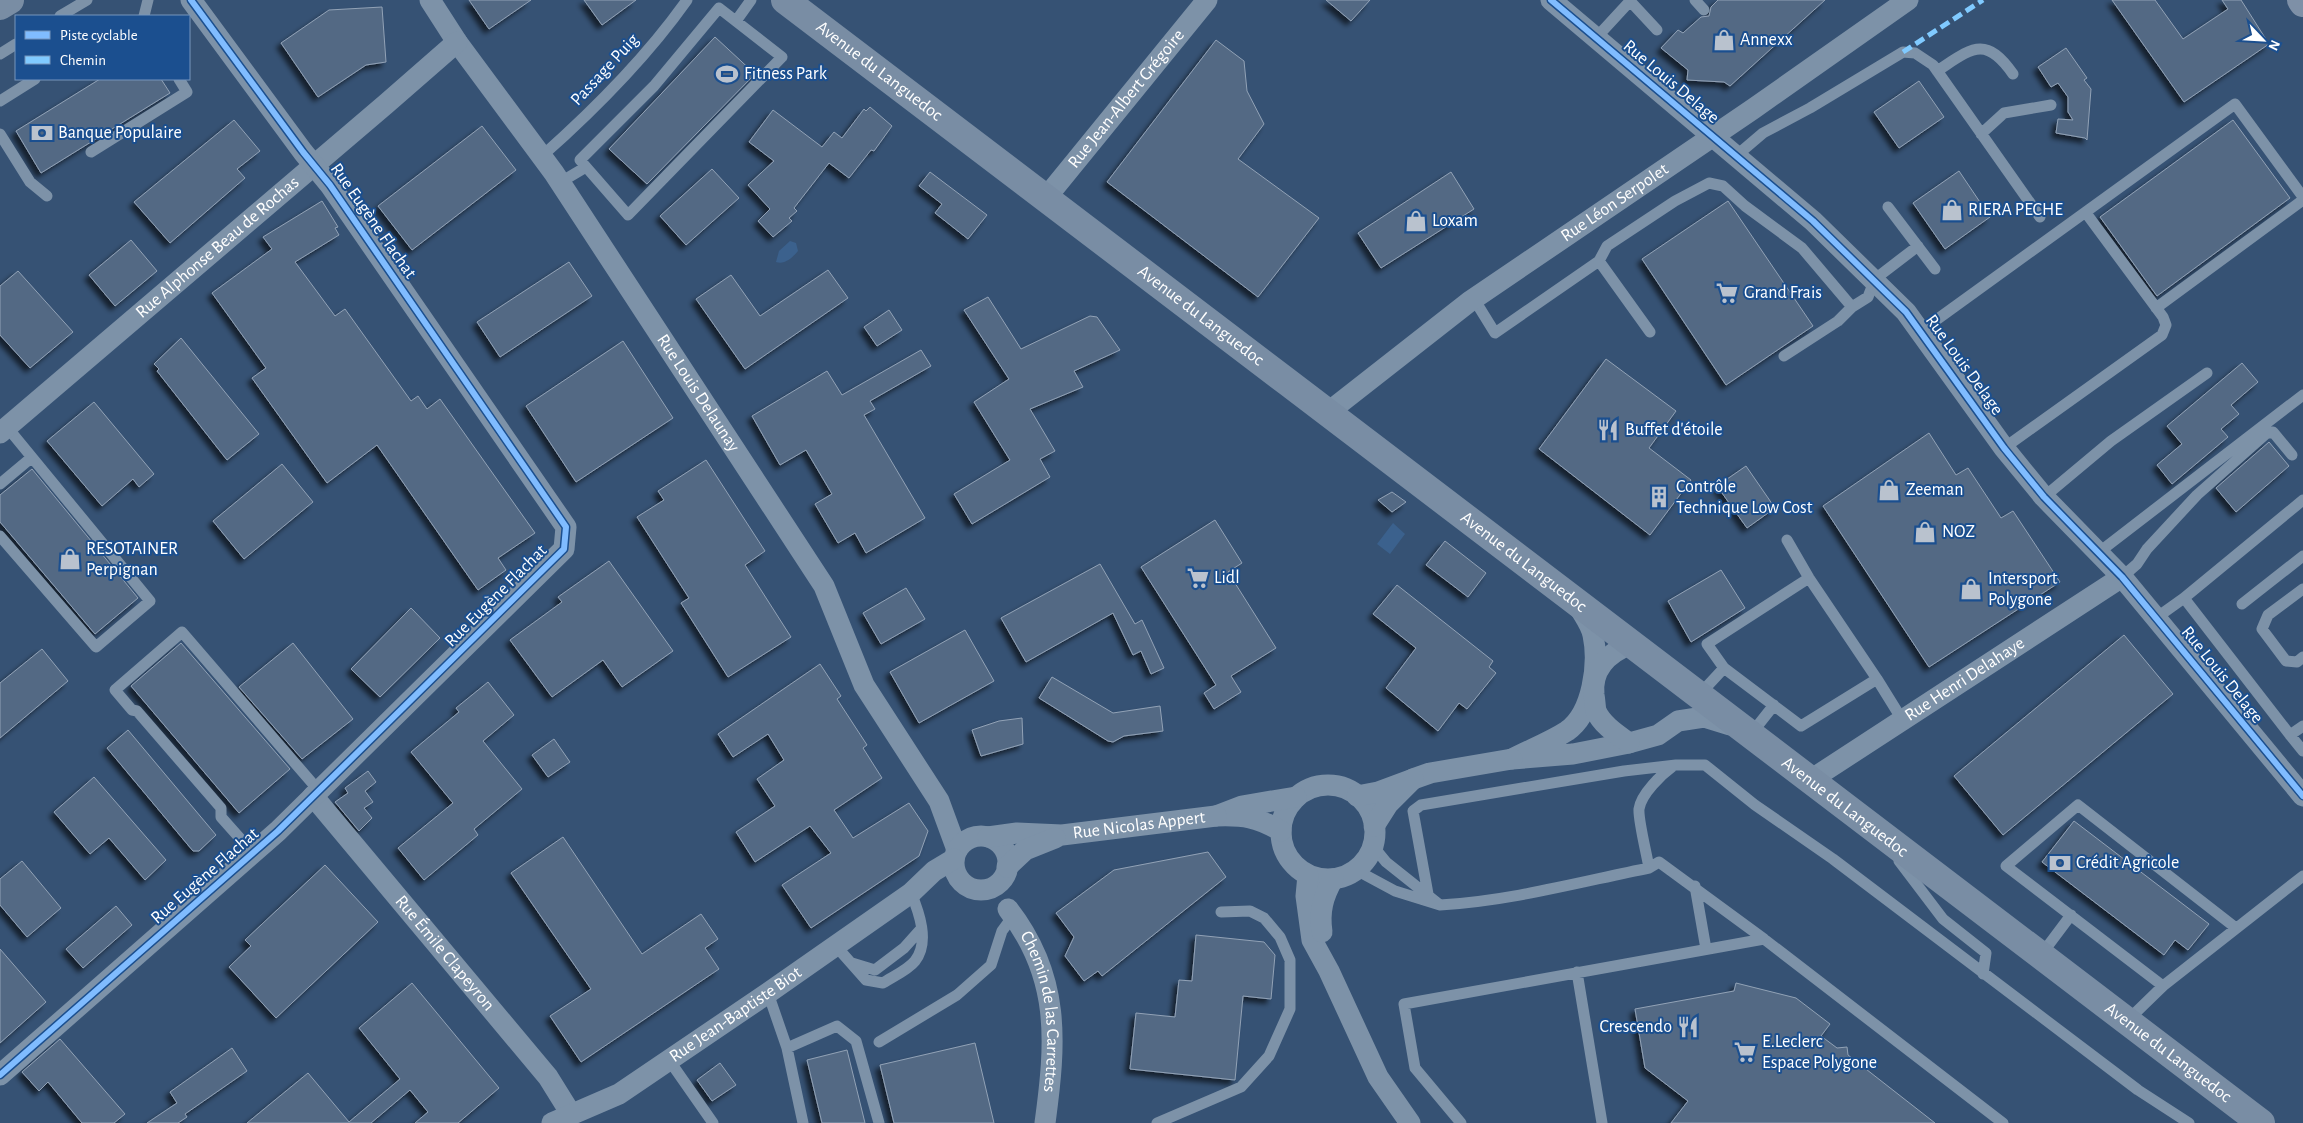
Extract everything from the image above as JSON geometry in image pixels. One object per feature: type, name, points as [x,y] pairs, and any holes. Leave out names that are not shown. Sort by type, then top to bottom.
[{"type":"highway","points":[[2300,0],[2303,3]]},
{"type":"main road","points":[[0,6],[10,0]]},
{"type":"main road","name":"Avenue du Languedoc","points":[[785,0],[1579,607],[1748,732],[2261,1123]]},
{"type":"street","name":"Rue Eugène Flachat","points":[[0,1076],[253,853],[316,794],[564,549],[566,527],[315,165],[303,152],[191,0]]},
{"type":"street","name":"Rue Louis Delaunay","points":[[430,0],[457,42],[542,156],[824,586],[864,685],[939,801],[955,854]]},
{"type":"street","name":"Rue Jean-Albert Grégoire","points":[[1045,199],[1207,0]]},
{"type":"street","name":"Rue Louis Delage","points":[[1551,0],[1814,221],[1875,279],[1921,331],[2004,448],[2044,497],[2122,577],[2303,796]]},
{"type":"street","name":"Rue Léon Serpolet","points":[[1326,414],[1474,299],[1711,136],[1752,110],[1908,0]]},
{"type":"street","name":"Rue Alphonse Beau de Rochas","points":[[3,430],[457,42]]},
{"type":"street","name":"Rue Henri Delahaye","points":[[1810,781],[2122,577]]},
{"type":"street","points":[[1579,607],[1592,632],[1596,657],[1593,683],[1596,711],[1612,730],[1630,743]]},
{"type":"street","points":[[1512,759],[1568,730],[1584,710],[1602,663],[1616,650],[1631,644]]},
{"type":"street","points":[[1678,721],[1684,700],[1691,689]]},
{"type":"street","points":[[1357,796],[1378,792],[1430,773],[1512,759],[1573,754],[1630,743],[1658,735],[1678,721],[1704,717],[1748,732]]},
{"type":"street","points":[[1374,836],[1373,816],[1363,800],[1348,789],[1330,785],[1312,788],[1296,797],[1286,812],[1281,831],[1284,848],[1293,864],[1308,875],[1333,879],[1344,877],[1356,870],[1371,852],[1374,836],[1388,804],[1413,779]]},
{"type":"street","name":"Rue Émile Clapeyron","points":[[316,794],[548,1077],[571,1114]]},
{"type":"street","name":"Rue Nicolas Appert","points":[[1216,816],[1242,806],[1296,797]]},
{"type":"street","name":"Rue Louis Delaunay","points":[[939,801],[984,836]]},
{"type":"street","name":"Rue Nicolas Appert","points":[[984,836],[1017,833],[1062,835],[1216,816],[1242,815],[1262,820],[1281,831]]},
{"type":"street","name":"Rue Nicolas Appert","points":[[1006,871],[1025,850],[1062,835]]},
{"type":"street","points":[[984,836],[1001,845],[1005,852],[1006,871],[992,887],[969,887],[955,872],[955,854],[964,841],[984,836]]},
{"type":"street","name":"Rue Jean-Baptiste Biot","points":[[552,1123],[619,1094],[911,893],[955,854]]},
{"type":"street","name":"Chemin de las Carrettes","points":[[1006,871],[1011,912],[1034,949],[1048,990],[1053,1025],[1051,1078],[1045,1123]]},
{"type":"street","points":[[1308,875],[1306,896],[1312,940],[1329,971],[1378,1077],[1410,1123]]},
{"type":"street","points":[[1329,971],[1320,919],[1322,899],[1333,879]]},
{"type":"street","name":"Rue Jean-Baptiste Biot","points":[[911,893],[940,886],[969,887]]},
{"type":"street","name":"Chemin de las Carrettes","points":[[969,887],[1011,912]]},
{"type":"lane","points":[[62,15],[86,0]]},
{"type":"lane","points":[[144,15],[148,0]]},
{"type":"lane","name":"Passage Puig","points":[[542,156],[577,125],[663,34],[687,0]]},
{"type":"lane","points":[[736,21],[751,0]]},
{"type":"lane","points":[[1596,38],[1631,0],[1657,30]]},
{"type":"lane","points":[[1695,0],[1704,10]]},
{"type":"lane","points":[[719,8],[736,21],[782,57],[628,215],[580,160],[654,86],[719,8]]},
{"type":"lane","points":[[0,54],[15,45]]},
{"type":"lane","points":[[1937,71],[1969,50],[1990,49],[2003,60],[2013,74]]},
{"type":"lane","points":[[1736,156],[1763,133],[1810,108],[1903,52],[1915,53],[1933,65],[2040,217]]},
{"type":"lane","points":[[0,102],[33,80]]},
{"type":"lane","points":[[91,152],[187,92],[180,80]]},
{"type":"lane","points":[[1921,331],[2235,104],[2303,198],[2156,308]]},
{"type":"lane","points":[[1981,134],[2004,113],[2051,105]]},
{"type":"lane","points":[[0,134],[30,182],[47,196]]},
{"type":"lane","points":[[559,183],[586,167]]},
{"type":"lane","points":[[1474,299],[1495,333],[1599,261],[1607,246],[1675,201],[1709,183],[1723,186],[1745,206],[1802,248],[1852,306]]},
{"type":"lane","points":[[1888,207],[1936,269]]},
{"type":"lane","points":[[2004,448],[2162,335],[2166,325],[2156,308],[2086,213]]},
{"type":"lane","points":[[1784,356],[1838,321],[1852,306],[1868,297],[1875,279],[1918,246]]},
{"type":"lane","points":[[1599,261],[1650,332]]},
{"type":"lane","points":[[2044,497],[2111,441],[2207,373]]},
{"type":"lane","points":[[2098,553],[2303,395]]},
{"type":"lane","points":[[0,536],[96,648],[150,601],[31,458],[3,430]]},
{"type":"lane","points":[[2122,577],[2137,564],[2147,549],[2197,495],[2267,433],[2273,432],[2292,455]]},
{"type":"lane","points":[[0,484],[31,458]]},
{"type":"lane","points":[[2156,618],[2184,598],[2303,500]]},
{"type":"lane","points":[[1787,540],[1809,578],[1903,721]]},
{"type":"lane","points":[[2242,604],[2303,556]]},
{"type":"lane","points":[[1809,578],[1707,644],[1724,668],[1801,726],[1877,679]]},
{"type":"lane","points":[[2303,590],[2268,615],[2262,629],[2286,660],[2297,662],[2303,657]]},
{"type":"lane","points":[[2184,598],[2303,751]]},
{"type":"lane","points":[[253,853],[221,817],[221,808],[137,711],[132,710],[115,690],[182,632],[316,794]]},
{"type":"lane","points":[[1691,689],[1724,668]]},
{"type":"lane","points":[[1748,732],[1774,705]]},
{"type":"lane","points":[[2290,735],[2303,726]]},
{"type":"lane","points":[[1649,868],[1639,808],[1662,774],[1676,765]]},
{"type":"lane","points":[[1428,894],[1413,812],[1421,805],[1615,773],[1676,765],[1705,765],[1833,859],[2138,1090],[2189,1123]]},
{"type":"lane","points":[[2163,986],[2006,866],[2078,805],[2236,928]]},
{"type":"lane","points":[[1878,831],[1943,919],[1986,953],[1983,974]]},
{"type":"lane","points":[[1374,836],[1386,862],[1440,905]]},
{"type":"lane","points":[[1356,870],[1395,891],[1440,905],[1489,900],[1649,868],[1659,862],[1695,886],[2003,1123]]},
{"type":"lane","points":[[2127,1021],[2163,986],[2303,876]]},
{"type":"lane","points":[[1695,886],[1706,949]]},
{"type":"lane","points":[[835,945],[866,980],[882,983],[915,961],[923,942],[918,910],[911,893]]},
{"type":"lane","points":[[1157,1123],[1241,1087],[1270,1056],[1290,1009],[1290,960],[1280,937],[1264,918],[1250,911],[1221,912]]},
{"type":"lane","points":[[879,1042],[957,994],[991,965],[1002,931],[1011,912]]},
{"type":"lane","points":[[2041,955],[2071,916]]},
{"type":"lane","points":[[850,962],[875,970],[904,948],[921,929]]},
{"type":"lane","points":[[1461,1123],[1415,1068],[1404,1004],[1764,939]]},
{"type":"lane","points":[[1577,972],[1602,1123]]},
{"type":"lane","points":[[768,993],[787,1048],[803,1123]]},
{"type":"lane","points":[[787,1048],[837,1026],[856,1041],[879,1123]]},
{"type":"lane","points":[[669,1060],[713,1123]]},
{"type":"water","points":[[790,241],[796,243],[798,251],[786,261],[776,262],[779,251]]},
{"type":"water","points":[[1393,523],[1405,534],[1390,554],[1377,544]]},
{"type":"building","points":[[469,0],[531,0],[489,29]]},
{"type":"building","points":[[584,0],[636,0],[602,25]]},
{"type":"building","points":[[1326,0],[1370,0],[1351,21]]},
{"type":"building","name":"Annexx","points":[[1718,0],[1825,0],[1730,86],[1724,82],[1687,80],[1688,70],[1661,48],[1678,30],[1683,33],[1701,17],[1709,16],[1711,7]]},
{"type":"building","points":[[2112,0],[2155,0],[2183,39],[2228,9],[2222,0],[2241,0],[2269,44],[2184,102]]},
{"type":"building","points":[[382,7],[386,62],[366,65],[318,97],[281,43],[329,10]]},
{"type":"building","points":[[715,37],[755,74],[647,184],[609,149]]},
{"type":"building","points":[[1216,40],[1244,61],[1247,91],[1264,124],[1238,159],[1319,218],[1258,297],[1107,182]]},
{"type":"building","points":[[2066,48],[2087,78],[2084,80],[2091,89],[2087,140],[2085,138],[2056,133],[2058,119],[2073,120],[2068,112],[2068,97],[2058,83],[2051,87],[2038,67]]},
{"type":"building","points":[[98,80],[162,80],[170,93],[41,173],[16,131]]},
{"type":"building","points":[[1919,81],[1944,117],[1899,148],[1874,112]]},
{"type":"building","points":[[870,107],[892,126],[874,151],[871,150],[849,178],[829,163],[794,208],[797,211],[789,218],[792,221],[773,237],[758,221],[770,209],[748,185],[774,161],[749,142],[773,110],[822,147],[834,132],[842,138],[864,109],[866,111]]},
{"type":"building","points":[[234,120],[260,151],[237,169],[245,178],[170,243],[134,202]]},
{"type":"building","points":[[2233,120],[2290,198],[2157,296],[2100,217]]},
{"type":"building","points":[[482,126],[516,170],[412,250],[378,206]]},
{"type":"building","points":[[712,169],[739,198],[686,245],[660,216]]},
{"type":"building","name":"RIERA PECHE","points":[[1959,171],[1990,217],[1945,249],[1913,203]]},
{"type":"building","points":[[930,172],[987,215],[968,239],[935,213],[942,204],[919,186]]},
{"type":"building","name":"Loxam","points":[[1451,172],[1474,209],[1381,268],[1358,233]]},
{"type":"building","points":[[322,201],[338,227],[335,228],[339,235],[295,262],[335,316],[345,309],[411,401],[418,396],[427,409],[440,399],[535,533],[498,558],[506,570],[478,590],[377,445],[327,483],[252,378],[266,368],[212,293],[272,249],[263,237]]},
{"type":"building","name":"Grand Frais","points":[[1728,201],[1813,326],[1726,385],[1642,259]]},
{"type":"building","points":[[131,240],[157,271],[115,306],[89,275]]},
{"type":"building","points":[[569,262],[592,296],[500,357],[477,322]]},
{"type":"building","points":[[828,270],[848,298],[745,369],[696,299],[731,275],[760,316]]},
{"type":"building","points":[[18,271],[73,332],[30,368],[0,335],[0,286]]},
{"type":"building","points":[[988,297],[1021,349],[1090,316],[1097,317],[1120,350],[1074,371],[1083,387],[1030,409],[1055,451],[1040,459],[1050,477],[972,524],[954,494],[1010,460],[974,402],[1009,379],[964,310]]},
{"type":"building","points":[[889,310],[902,330],[877,346],[864,327]]},
{"type":"building","points":[[181,338],[259,434],[227,460],[157,371],[159,369],[154,364]]},
{"type":"building","points":[[623,341],[673,418],[576,482],[526,406]]},
{"type":"building","points":[[921,350],[931,366],[870,401],[875,409],[864,415],[925,518],[866,553],[855,533],[838,543],[815,504],[832,494],[806,450],[780,465],[752,416],[827,371],[842,395]]},
{"type":"building","name":"Buffet d'étoile","points":[[1606,359],[1676,411],[1649,448],[1691,480],[1650,535],[1539,449]]},
{"type":"building","points":[[2242,363],[2258,382],[2231,405],[2239,414],[2221,429],[2228,437],[2172,484],[2157,465],[2182,444],[2167,426]]},
{"type":"building","points":[[94,402],[154,474],[139,487],[133,479],[102,506],[47,441]]},
{"type":"building","points":[[1929,433],[1956,475],[1968,468],[2001,518],[2013,511],[2060,582],[1929,667],[1823,506]]},
{"type":"building","points":[[2269,442],[2289,466],[2236,512],[2216,488]]},
{"type":"building","points":[[706,460],[765,551],[745,565],[791,637],[728,677],[681,603],[689,598],[637,517],[664,500],[658,491]]},
{"type":"building","points":[[282,464],[313,502],[244,559],[213,521]]},
{"type":"building","points":[[1746,466],[1775,508],[1747,528],[1717,486]]},
{"type":"building","name":"RESOTAINER Perpignan","points":[[32,469],[138,598],[95,634],[0,522],[0,495]]},
{"type":"building","points":[[1392,492],[1406,502],[1392,512],[1378,500]]},
{"type":"building","points":[[1215,520],[1242,563],[1228,572],[1276,648],[1231,676],[1241,692],[1214,709],[1204,693],[1216,685],[1141,567]]},
{"type":"building","points":[[1445,541],[1486,573],[1468,597],[1426,565]]},
{"type":"building","points":[[609,561],[673,651],[622,687],[603,660],[552,697],[510,640],[562,602],[558,597]]},
{"type":"building","points":[[1100,564],[1135,624],[1142,620],[1164,668],[1151,674],[1141,651],[1133,655],[1113,613],[1026,662],[1001,618]]},
{"type":"building","points":[[1721,570],[1745,608],[1691,642],[1668,601]]},
{"type":"building","points":[[1397,585],[1493,661],[1489,667],[1496,673],[1467,709],[1459,703],[1438,731],[1386,688],[1416,648],[1373,614]]},
{"type":"building","points":[[906,588],[925,619],[881,644],[863,613]]},
{"type":"building","points":[[411,608],[440,638],[380,697],[351,669]]},
{"type":"building","points":[[965,630],[994,681],[919,723],[890,672]]},
{"type":"building","points":[[2124,635],[2173,694],[2003,835],[1954,776]]},
{"type":"building","points":[[181,643],[290,769],[239,813],[131,686]]},
{"type":"building","points":[[293,643],[353,719],[302,759],[239,687]]},
{"type":"building","points":[[42,649],[68,681],[0,738],[0,683]]},
{"type":"building","points":[[820,664],[841,696],[837,699],[867,745],[863,748],[882,778],[834,810],[853,838],[909,803],[928,831],[919,856],[811,928],[782,885],[831,853],[810,826],[755,862],[736,832],[775,806],[757,779],[784,760],[768,734],[733,757],[718,734]]},
{"type":"building","points":[[1052,677],[1113,713],[1160,706],[1163,731],[1124,736],[1113,742],[1108,741],[1039,698]]},
{"type":"building","points":[[488,682],[514,715],[483,741],[522,789],[474,829],[478,835],[424,880],[398,848],[453,803],[411,752],[459,712],[456,708]]},
{"type":"building","points":[[1022,718],[1023,744],[981,756],[972,730],[999,721]]},
{"type":"building","points":[[128,730],[216,835],[199,851],[193,851],[107,748]]},
{"type":"building","points":[[554,739],[570,762],[548,777],[532,755]]},
{"type":"building","points":[[368,771],[376,782],[365,791],[373,802],[364,808],[372,818],[359,831],[335,802],[348,793],[345,788]]},
{"type":"building","points":[[94,777],[166,860],[145,880],[109,838],[90,854],[54,812]]},
{"type":"building","points":[[2074,821],[2209,924],[2188,950],[2175,940],[2164,955],[2042,862]]},
{"type":"building","points":[[563,837],[642,954],[701,914],[718,939],[705,948],[719,969],[581,1062],[550,1016],[591,989],[511,873]]},
{"type":"building","points":[[1208,852],[1226,877],[1102,976],[1098,971],[1084,981],[1065,956],[1074,937],[1056,913],[1114,870]]},
{"type":"building","points":[[22,861],[61,908],[27,937],[0,905],[0,879]]},
{"type":"building","points":[[325,865],[378,922],[276,1018],[229,967],[251,946],[245,940]]},
{"type":"building","points":[[116,906],[132,925],[83,968],[66,949]]},
{"type":"building","points":[[1196,935],[1264,942],[1275,955],[1271,999],[1243,996],[1235,1080],[1130,1069],[1136,1013],[1175,1017],[1179,980],[1192,981]]},
{"type":"building","points":[[0,949],[46,1002],[0,1043]]},
{"type":"building","points":[[412,983],[499,1088],[458,1123],[415,1123],[428,1112],[410,1090],[371,1123],[247,1123],[308,1073],[349,1122],[400,1079],[359,1028]]},
{"type":"building","name":"E.Leclerc Espace Polygone","points":[[1736,983],[1796,998],[1830,1024],[1821,1036],[1837,1048],[1847,1047],[1848,1055],[1935,1123],[1671,1123],[1688,1101],[1645,1068],[1635,1009],[1734,991]]},
{"type":"building","points":[[60,1039],[125,1114],[114,1123],[82,1123],[48,1082],[39,1091],[22,1072]]},
{"type":"building","points":[[975,1043],[994,1123],[894,1123],[880,1065]]},
{"type":"building","points":[[232,1048],[247,1071],[185,1114],[187,1117],[178,1123],[147,1123],[177,1103],[170,1092]]},
{"type":"building","points":[[847,1050],[865,1123],[822,1123],[807,1060]]},
{"type":"building","points":[[720,1063],[736,1085],[712,1101],[697,1080]]},
{"type":"marked path","points":[[1903,52],[1983,0]]},
{"type":"cycle path","points":[[0,1075],[278,831],[564,549],[566,527],[330,185],[303,152],[191,0]]},
{"type":"cycle path","points":[[1551,0],[1813,221],[1906,312],[2004,448],[2044,497],[2122,577],[2303,796]]},
{"type":"place","name":"Annexx","points":[[1724,40]]},
{"type":"place","name":"Fitness Park","points":[[727,74]]},
{"type":"place","name":"Banque Populaire","points":[[42,133]]},
{"type":"place","name":"RIERA PECHE","points":[[1952,210]]},
{"type":"place","name":"Loxam","points":[[1416,221]]},
{"type":"place","name":"Grand Frais","points":[[1727,293]]},
{"type":"place","name":"Buffet d'étoile","points":[[1608,430]]},
{"type":"place","name":"Zeeman","points":[[1889,490]]},
{"type":"place","name":"Contrôle Technique Low Cost","points":[[1659,497]]},
{"type":"place","name":"NOZ","points":[[1925,532]]},
{"type":"place","name":"RESOTAINER Perpignan","points":[[70,559]]},
{"type":"place","name":"Lidl","points":[[1198,578]]},
{"type":"place","name":"Intersport Polygone","points":[[1971,589]]},
{"type":"place","name":"Crédit Agricole","points":[[2060,863]]},
{"type":"place","name":"Crescendo","points":[[1688,1027]]},
{"type":"place","name":"E.Leclerc Espace Polygone","points":[[1745,1052]]}]
